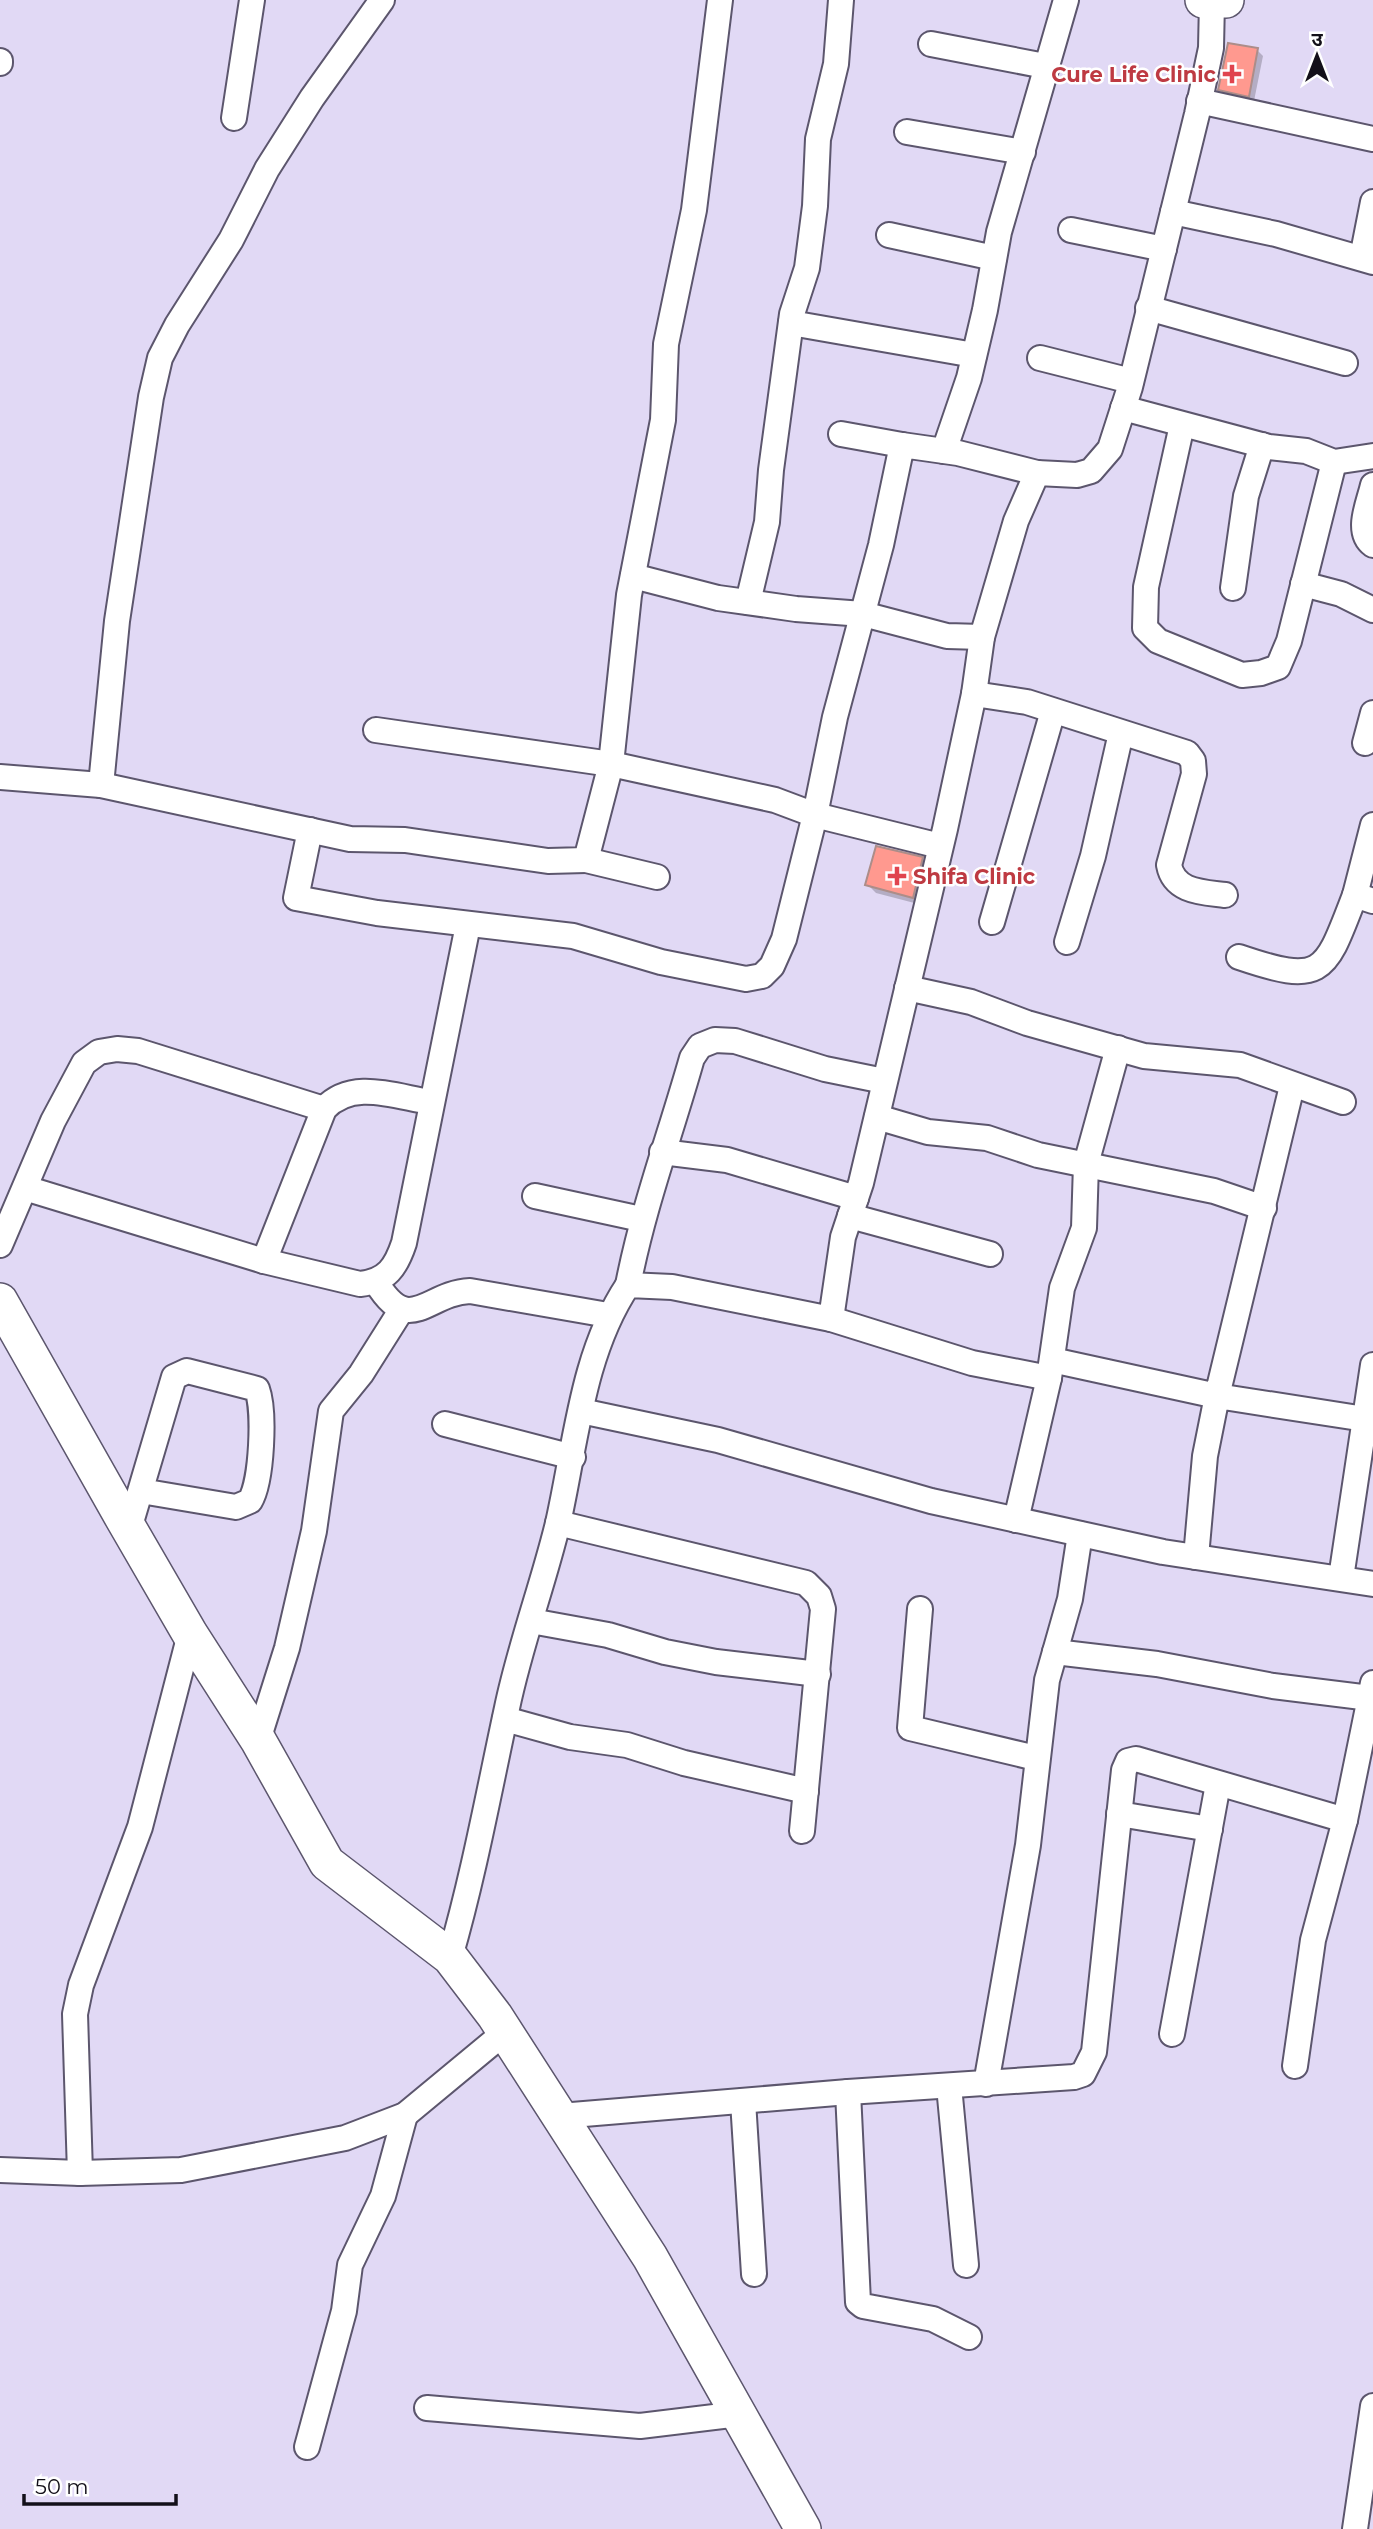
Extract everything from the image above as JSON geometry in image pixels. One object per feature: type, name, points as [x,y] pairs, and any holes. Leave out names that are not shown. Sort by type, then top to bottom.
[{"type":"street","points":[[234,118],[252,0]]},
{"type":"street","points":[[101,785],[119,607],[151,397],[160,358],[177,325],[231,240],[267,169],[312,99],[382,0]]},
{"type":"street","points":[[586,860],[611,764],[633,576],[663,420],[666,344],[694,211],[720,0]]},
{"type":"street","points":[[748,602],[767,522],[771,470],[791,323],[807,268],[816,206],[818,139],[836,64],[841,0]]},
{"type":"street","points":[[944,451],[974,355],[999,232],[1066,0]]},
{"type":"street","points":[[841,433],[944,451],[1037,473],[1077,475],[1091,471],[1110,449],[1131,381],[1199,102],[1211,48],[1214,0]]},
{"type":"street","points":[[931,44],[1045,66]]},
{"type":"street","points":[[1199,102],[1373,139]]},
{"type":"street","points":[[907,132],[1023,152]]},
{"type":"street","points":[[1173,212],[1276,234],[1367,260],[1373,202]]},
{"type":"street","points":[[1071,230],[1164,249]]},
{"type":"street","points":[[889,235],[994,258]]},
{"type":"street","points":[[1147,308],[1345,363]]},
{"type":"street","points":[[791,323],[974,355]]},
{"type":"street","points":[[1040,358],[1131,381]]},
{"type":"street","points":[[1123,408],[1262,445],[1306,452],[1334,462],[1373,456]]},
{"type":"street","points":[[1182,425],[1146,587],[1145,628],[1158,641],[1242,675],[1261,673],[1278,667],[1289,641],[1334,462]]},
{"type":"street","points":[[310,830],[296,898],[468,925],[573,936],[662,962],[746,979],[762,976],[772,967],[784,939],[816,815],[835,717],[863,614],[902,445]]},
{"type":"street","points":[[1233,589],[1247,496],[1262,445]]},
{"type":"street","points":[[831,1319],[843,1237],[877,1117],[940,846],[974,694],[982,637],[1016,521],[1037,473]]},
{"type":"street","points":[[1373,485],[1363,529],[1366,540],[1373,545]]},
{"type":"street","points":[[633,576],[748,602],[863,614],[947,636],[982,637]]},
{"type":"street","points":[[1303,584],[1341,594],[1373,610]]},
{"type":"street","points":[[974,694],[1027,702],[1187,753],[1193,761],[1188,802],[1169,865],[1171,876],[1178,884],[1225,895]]},
{"type":"street","points":[[992,922],[1053,711]]},
{"type":"street","points":[[1364,743],[1373,713]]},
{"type":"street","points":[[376,730],[611,764],[775,800],[816,815],[940,846]]},
{"type":"street","points":[[1067,943],[1093,856],[1121,733]]},
{"type":"street","points":[[0,777],[101,785],[350,839],[405,840],[548,861],[586,860],[657,877]]},
{"type":"street","points":[[1239,957],[1286,971],[1310,971],[1323,964],[1364,898],[1373,824]]},
{"type":"street","points":[[25,1188],[264,1261],[360,1284],[376,1282],[397,1264],[404,1243],[430,1102],[468,925]]},
{"type":"street","points":[[907,988],[971,1002],[1027,1023],[1144,1056],[1240,1065],[1292,1086],[1343,1102]]},
{"type":"street","points":[[450,1957],[483,1833],[505,1719],[558,1523],[581,1411],[608,1315],[628,1285],[641,1219],[692,1058],[699,1046],[715,1040],[735,1041],[825,1069],[884,1081]]},
{"type":"street","points":[[1016,1520],[1050,1369],[1062,1288],[1084,1228],[1086,1164],[1118,1048]]},
{"type":"street","points":[[0,1245],[53,1121],[84,1063],[99,1052],[117,1049],[138,1051],[324,1109]]},
{"type":"street","points":[[1196,1557],[1205,1457],[1217,1396],[1292,1086]]},
{"type":"street","points":[[264,1261],[324,1109],[337,1096],[347,1092],[367,1092],[430,1102]]},
{"type":"street","points":[[877,1117],[928,1132],[987,1138],[1038,1155],[1214,1191],[1264,1208]]},
{"type":"street","points":[[662,1152],[727,1160],[990,1254]]},
{"type":"street","points":[[535,1196],[641,1219]]},
{"type":"street","points":[[376,1282],[389,1304],[402,1309],[428,1306],[453,1292],[470,1291],[608,1315]]},
{"type":"street","points":[[628,1285],[672,1287],[831,1319],[972,1363],[1050,1369],[1366,1419]]},
{"type":"street","points":[[0,1301],[190,1634],[258,1740],[327,1863],[450,1957],[495,2016],[650,2257],[803,2529]]},
{"type":"street","points":[[258,1740],[287,1648],[314,1531],[331,1410],[361,1374],[402,1309]]},
{"type":"street","points":[[1341,1578],[1366,1456],[1366,1419],[1373,1365]]},
{"type":"street","points":[[129,1529],[173,1377],[187,1371],[257,1389],[261,1400],[260,1439],[250,1501],[236,1507],[141,1491]]},
{"type":"street","points":[[581,1411],[718,1440],[931,1501],[1080,1534],[1196,1557],[1373,1584]]},
{"type":"street","points":[[445,1424],[573,1457]]},
{"type":"street","points":[[558,1523],[806,1583],[819,1596],[823,1609],[802,1831]]},
{"type":"street","points":[[986,2084],[1026,1857],[1047,1679],[1070,1599],[1080,1534]]},
{"type":"street","points":[[920,1609],[910,1728],[1037,1758]]},
{"type":"street","points":[[531,1622],[608,1635],[665,1652],[703,1659],[818,1674]]},
{"type":"street","points":[[80,2173],[75,2014],[81,1985],[140,1827],[190,1634]]},
{"type":"street","points":[[1055,1652],[1157,1664],[1273,1686],[1371,1690],[1345,1820],[1313,1940],[1295,2066]]},
{"type":"street","points":[[505,1719],[570,1737],[627,1745],[684,1763],[806,1791]]},
{"type":"street","points":[[560,2116],[848,2092],[1074,2077],[1083,2074],[1090,2065],[1124,1770],[1128,1761],[1136,1759],[1345,1820]]},
{"type":"street","points":[[1172,2034],[1218,1784]]},
{"type":"street","points":[[1119,1814],[1210,1829]]},
{"type":"street","points":[[0,2170],[80,2173],[181,2170],[345,2138],[405,2115],[504,2033]]},
{"type":"street","points":[[949,2086],[966,2265]]},
{"type":"street","points":[[848,2092],[858,2302],[863,2306],[933,2319],[969,2337]]},
{"type":"street","points":[[743,2101],[754,2274]]},
{"type":"street","points":[[307,2447],[344,2311],[350,2265],[383,2196],[405,2115]]},
{"type":"street","points":[[1355,2529],[1373,2406]]},
{"type":"street","points":[[428,2408],[640,2426],[739,2414]]},
{"type":"building","points":[[1228,43],[1258,48],[1249,97],[1218,90]]},
{"type":"building","points":[[876,846],[923,857],[913,898],[865,885]]},
{"type":"place","name":"Cure Life Clinic","points":[[1232,74]]},
{"type":"place","name":"Shifa Clinic","points":[[897,876]]}]
